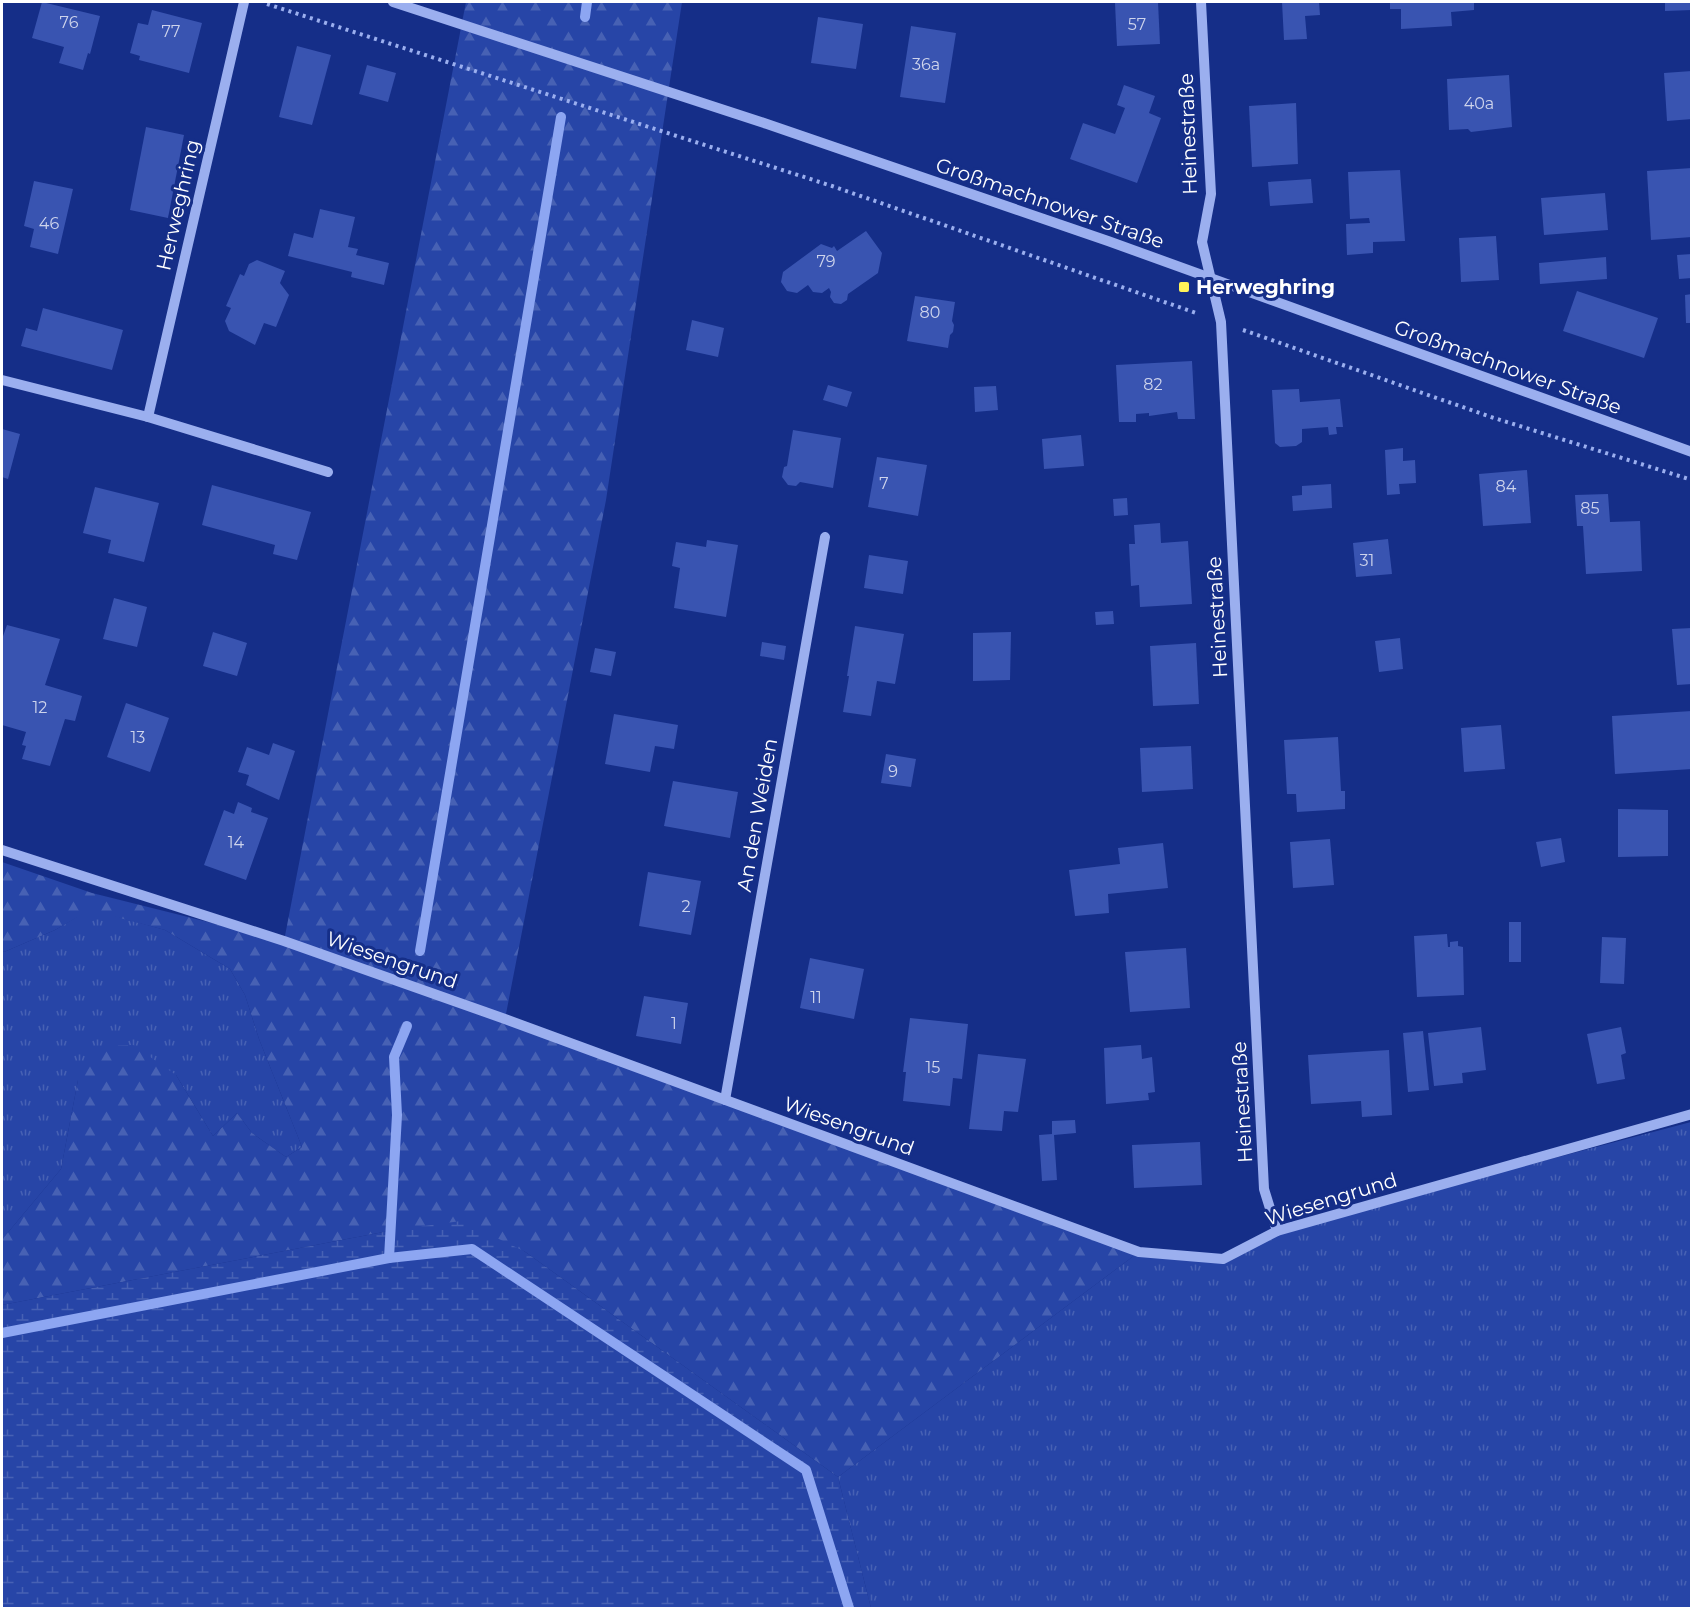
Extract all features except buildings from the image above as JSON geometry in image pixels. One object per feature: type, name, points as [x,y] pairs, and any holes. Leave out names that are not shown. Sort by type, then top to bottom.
[{"type":"street","name":"Herweghring","points":[[148,417],[244,2]]},
{"type":"street","name":"Großmachnower Straße","points":[[393,2],[767,124],[1210,278],[1692,452]]},
{"type":"street","name":"Heinestraße","points":[[1201,2],[1211,194],[1202,242],[1221,322],[1264,1189],[1277,1231]]},
{"type":"street","points":[[2,380],[148,417],[328,472]]},
{"type":"street","name":"An den Weiden","points":[[725,1100],[825,537]]},
{"type":"street","name":"Wiesengrund","points":[[2,850],[295,945],[505,1019],[1139,1252],[1223,1259],[1277,1231],[1692,1114]]},
{"type":"path","points":[[260,2],[832,186],[1491,417],[1692,480]]},
{"type":"green space","points":[[466,2],[682,2],[606,500],[505,1019],[1139,1252],[838,1477],[524,1251],[394,1230],[2,1305],[2,1237],[61,1169],[78,1080],[104,1046],[133,1045],[176,1075],[213,1136],[237,1113],[252,1133],[286,1157],[302,1147],[259,1039],[245,995],[230,969],[165,930],[90,910],[55,930],[4,952],[2,951],[2,862],[92,893],[284,941]]},
{"type":"green space","points":[[90,909],[165,930],[230,969],[245,995],[259,1039],[302,1147],[286,1157],[252,1133],[237,1113],[213,1136],[176,1075],[78,1080],[61,1169],[2,1237],[2,951],[55,930]]},
{"type":"green space","points":[[1691,1122],[1691,1608],[871,1608],[838,1477],[1139,1252],[1223,1259],[1277,1231]]},
{"type":"green space","points":[[461,1221],[524,1251],[838,1477],[871,1608],[2,1608],[2,1305],[394,1230]]},
{"type":"waterway","points":[[585,17],[587,2]]},
{"type":"waterway","points":[[420,951],[561,117]]},
{"type":"waterway","points":[[389,1258],[397,1115],[394,1057],[407,1026]]},
{"type":"waterway","points":[[2,1333],[389,1258],[472,1249],[806,1470],[849,1608]]},
{"type":"place","name":"Herweghring","points":[[1184,287]]}]
